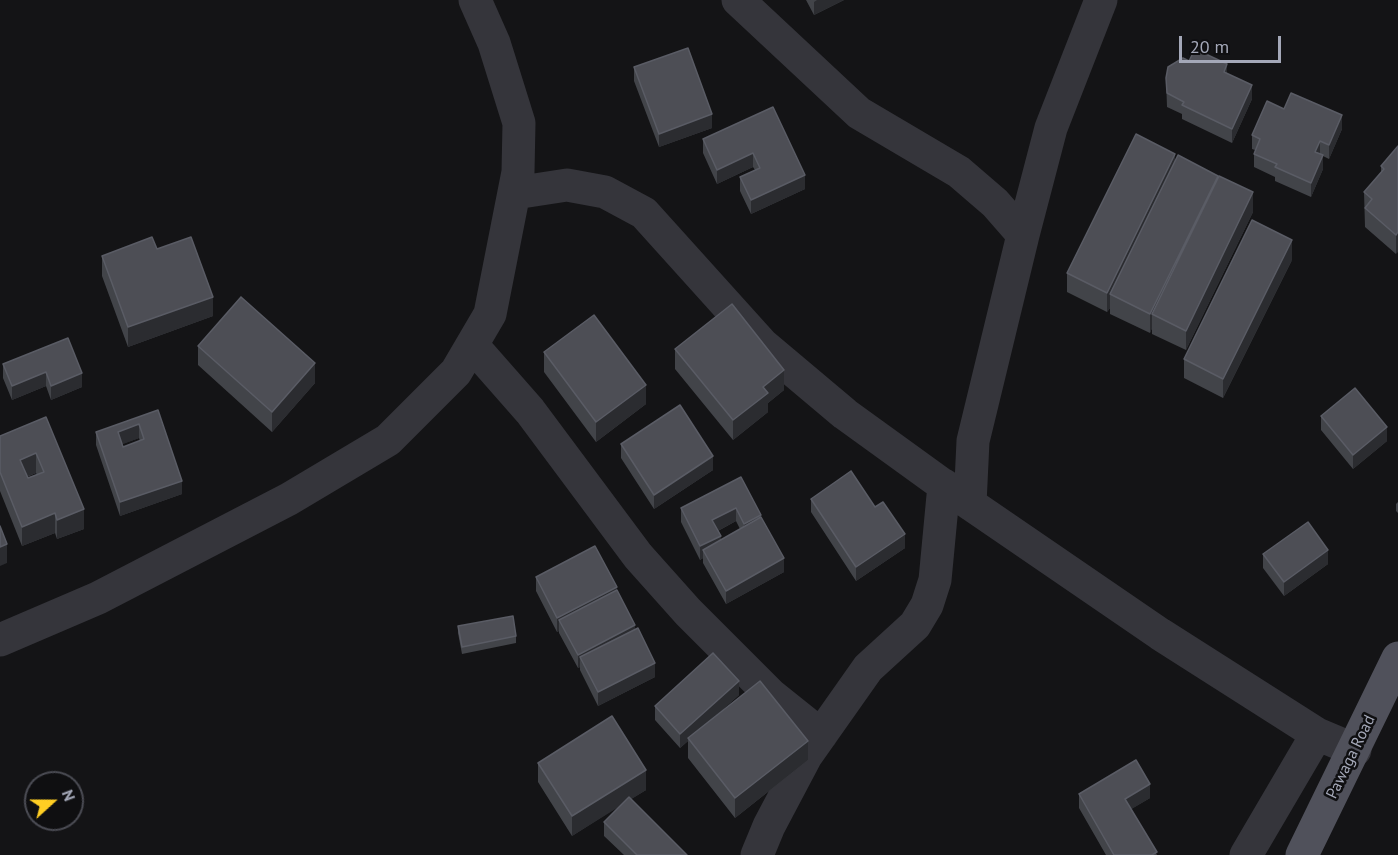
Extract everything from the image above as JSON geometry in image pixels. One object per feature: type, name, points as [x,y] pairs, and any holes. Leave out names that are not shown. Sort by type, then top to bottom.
[{"type":"main road","name":"Pawaga Road","points":[[1302,855],[1398,658]]},
{"type":"street","points":[[0,640],[119,587],[289,499],[388,440],[456,372],[490,314],[514,193],[519,123],[494,44],[475,0]]},
{"type":"street","points":[[738,0],[859,113],[959,172],[994,203],[1023,235]]},
{"type":"street","points":[[970,504],[973,441],[1023,235],[1051,128],[1101,0]]},
{"type":"street","points":[[514,193],[567,185],[605,192],[644,213],[763,345],[845,414],[970,504],[1160,634],[1317,734],[1355,750]]},
{"type":"street","points":[[472,345],[530,411],[638,556],[681,604],[771,695],[821,735]]},
{"type":"street","points":[[757,855],[801,766],[821,735],[868,668],[915,625],[927,604],[935,580],[944,485]]},
{"type":"street","points":[[1246,855],[1317,734]]},
{"type":"building","points":[[688,48],[712,114],[659,134],[634,67]]},
{"type":"building","points":[[1195,49],[1227,64],[1224,72],[1252,85],[1232,129],[1182,105],[1184,102],[1167,93],[1168,67],[1183,58],[1189,61]]},
{"type":"building","points":[[1291,93],[1342,115],[1329,145],[1320,141],[1315,152],[1323,155],[1311,183],[1275,167],[1277,164],[1254,154],[1260,139],[1252,135],[1267,101],[1284,109]]},
{"type":"building","points":[[773,107],[805,175],[751,200],[740,177],[760,168],[753,153],[717,170],[703,139]]},
{"type":"building","points":[[1136,134],[1175,154],[1107,293],[1067,273]]},
{"type":"building","points":[[1398,146],[1398,232],[1396,235],[1365,208],[1372,199],[1364,192],[1384,169],[1381,166]]},
{"type":"building","points":[[1178,155],[1218,176],[1150,314],[1110,294]]},
{"type":"building","points":[[1219,176],[1253,192],[1186,331],[1152,314]]},
{"type":"building","points":[[1252,220],[1292,240],[1223,379],[1184,359]]},
{"type":"building","points":[[152,237],[157,249],[191,237],[213,297],[128,327],[102,256]]},
{"type":"building","points":[[241,297],[315,363],[272,412],[198,346]]},
{"type":"building","points":[[732,304],[784,370],[763,387],[768,393],[733,420],[675,349]]},
{"type":"building","points":[[594,315],[646,385],[596,422],[544,352]]},
{"type":"building","points":[[68,338],[82,373],[51,386],[46,372],[12,386],[3,364]]},
{"type":"building","points":[[1355,388],[1387,427],[1353,455],[1321,416]]},
{"type":"building","points":[[680,405],[713,456],[654,495],[621,444]]},
{"type":"building","points":[[158,410],[182,481],[120,502],[96,432]],"holes":[[[139,424],[144,439],[123,447],[118,432]]]},
{"type":"building","points":[[46,417],[84,509],[57,520],[55,513],[22,527],[0,472],[0,436]],"holes":[[[36,453],[44,472],[28,478],[20,460]]]},
{"type":"building","points":[[851,471],[875,507],[883,502],[905,534],[856,567],[811,499]]},
{"type":"building","points":[[741,477],[761,515],[744,524],[736,508],[712,520],[721,536],[700,546],[681,508]]},
{"type":"building","points":[[761,517],[784,558],[726,591],[703,550]]},
{"type":"building","points":[[1308,522],[1328,550],[1284,582],[1263,554]]},
{"type":"building","points":[[0,526],[7,544],[0,547]]},
{"type":"building","points":[[595,546],[617,587],[557,618],[536,577]]},
{"type":"building","points":[[617,590],[635,625],[578,655],[559,620]]},
{"type":"building","points":[[513,616],[516,636],[462,647],[458,626]]},
{"type":"building","points":[[638,628],[655,663],[598,692],[580,657]]},
{"type":"building","points":[[713,653],[739,681],[680,734],[655,706]]},
{"type":"building","points":[[760,681],[808,741],[735,798],[688,738]]},
{"type":"building","points":[[612,716],[646,770],[572,816],[538,763]]},
{"type":"building","points":[[1136,760],[1150,784],[1125,799],[1157,852],[1152,855],[1114,855],[1079,794]]},
{"type":"building","points":[[629,797],[687,855],[637,855],[604,822]]}]
